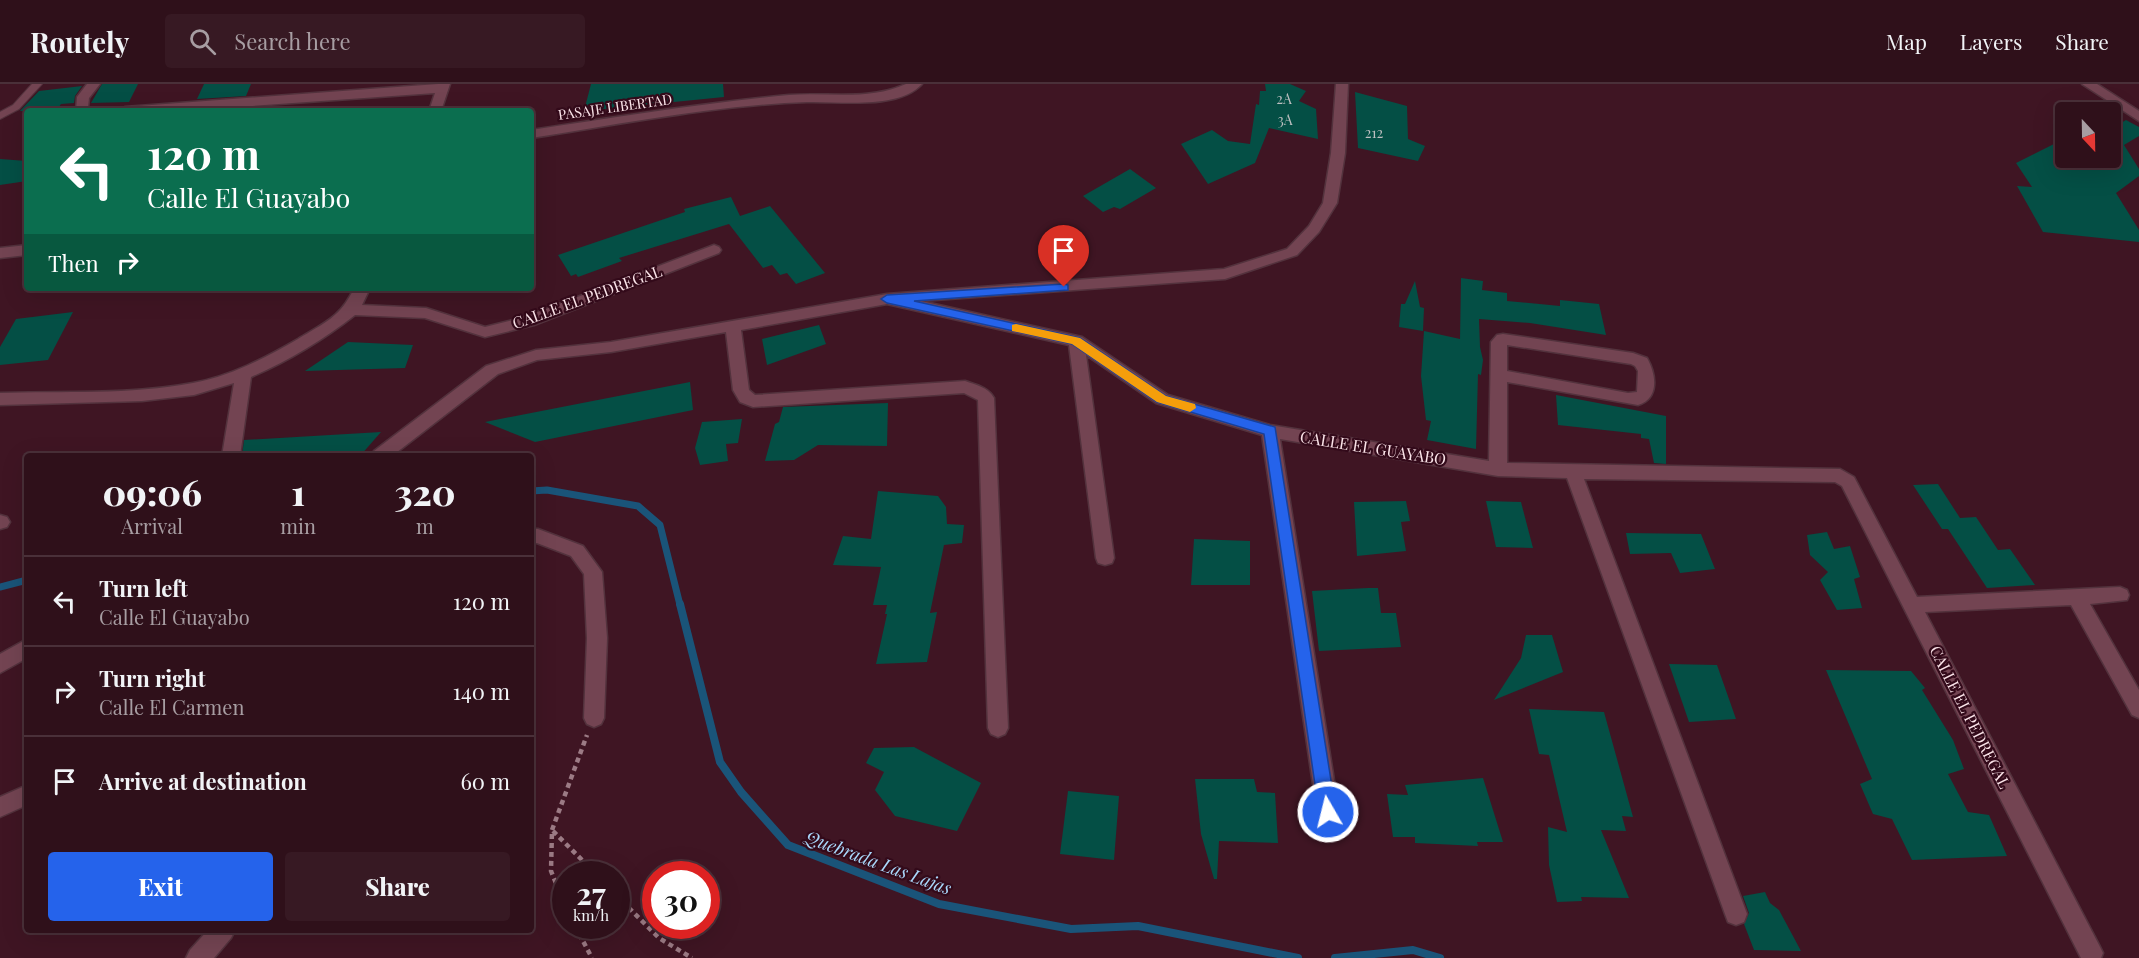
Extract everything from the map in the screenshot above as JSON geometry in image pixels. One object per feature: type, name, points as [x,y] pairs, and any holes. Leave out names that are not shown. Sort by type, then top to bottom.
[{"type":"street","points":[[81,108],[83,98],[94,84]]},
{"type":"street","name":"PASAJE LIBERTAD","points":[[534,134],[794,98],[876,100],[894,95],[916,84]]},
{"type":"street","points":[[384,453],[492,370],[536,355],[611,347],[887,299],[1225,274],[1292,252],[1314,228],[1330,203],[1338,153],[1342,84]]},
{"type":"street","points":[[2088,84],[2139,117]]},
{"type":"street","points":[[163,108],[443,86],[436,108]]},
{"type":"street","points":[[0,253],[24,250]]},
{"type":"street","name":"CALLE EL PEDREGAL","points":[[352,310],[426,313],[485,332],[529,321],[714,250]]},
{"type":"street","points":[[0,399],[142,395],[194,389],[243,374],[270,362],[330,327],[352,310],[361,291]]},
{"type":"street","name":"CALLE EL GUAYABO","points":[[887,299],[1076,341],[1162,399],[1270,431],[1498,469],[1573,472],[1830,474],[1840,476],[1848,482]]},
{"type":"street","points":[[733,326],[741,390],[746,398],[753,401],[965,387],[977,391],[986,398],[998,728]]},
{"type":"street","points":[[1498,375],[1638,399],[1645,395],[1646,371],[1641,362],[1503,339],[1499,342],[1498,375],[1498,469]]},
{"type":"street","points":[[1076,341],[1105,558]]},
{"type":"street","points":[[231,453],[243,374]]},
{"type":"street","points":[[1270,431],[1328,812]]},
{"type":"street","points":[[1573,472],[1736,914]]},
{"type":"street","name":"CALLE EL PEDREGAL","points":[[1848,482],[2091,953]]},
{"type":"street","points":[[534,536],[577,551],[593,572],[597,638],[594,718]]},
{"type":"street","points":[[1913,605],[2120,595]]},
{"type":"street","points":[[2076,597],[2139,709]]},
{"type":"street","points":[[0,665],[24,649]]},
{"type":"street","points":[[0,807],[24,796]]},
{"type":"street","points":[[198,958],[220,933]]},
{"type":"lane","points":[[0,116],[16,107],[37,84]]},
{"type":"path","points":[[552,873],[552,830],[594,718]]},
{"type":"path","points":[[552,830],[583,861]]},
{"type":"path","points":[[630,909],[659,938],[692,958]]},
{"type":"path","points":[[582,939],[592,958]]},
{"type":"building","points":[[102,84],[138,84],[129,102],[91,103]]},
{"type":"building","points":[[204,84],[251,84],[246,96],[197,99]]},
{"type":"building","points":[[591,84],[723,84],[724,97],[584,111]]},
{"type":"building","points":[[1265,84],[1290,84],[1306,91],[1299,101],[1316,109],[1318,139],[1269,128],[1255,163],[1208,184],[1181,144],[1212,130],[1228,141],[1250,144],[1256,104],[1259,105],[1260,91],[1266,91]]},
{"type":"building","points":[[82,86],[75,96],[74,103],[61,104],[58,108],[24,108],[24,111],[20,111],[39,91]]},
{"type":"building","points":[[1355,92],[1407,106],[1408,139],[1425,146],[1418,161],[1358,148]]},
{"type":"building","points":[[2126,120],[2139,127],[2139,136],[2124,145],[2139,169],[2139,176],[2116,193],[2139,230],[2139,242],[2043,232],[2017,186],[2032,187],[2016,163],[2055,144],[2055,168],[2121,168],[2121,123]]},
{"type":"building","points":[[0,159],[24,161],[24,181],[0,185]]},
{"type":"building","points":[[1130,169],[1156,188],[1120,209],[1114,207],[1103,212],[1083,196]]},
{"type":"building","points":[[731,197],[740,216],[770,206],[825,273],[796,284],[787,273],[780,275],[772,265],[763,268],[729,224],[619,258],[622,261],[578,277],[576,274],[571,276],[558,255],[685,212],[684,209]]},
{"type":"building","points":[[1461,278],[1483,281],[1482,290],[1507,293],[1507,301],[1560,306],[1560,300],[1599,304],[1606,335],[1530,323],[1479,319],[1483,360],[1481,375],[1478,374],[1476,449],[1427,440],[1431,421],[1426,420],[1421,376],[1424,331],[1460,339]]},
{"type":"building","points":[[1415,281],[1420,307],[1424,308],[1423,331],[1399,327],[1401,304],[1405,304]]},
{"type":"building","points":[[73,312],[48,360],[0,365],[0,347],[16,319]]},
{"type":"building","points":[[819,325],[826,344],[767,365],[762,339]]},
{"type":"building","points":[[348,342],[413,345],[405,368],[305,371]]},
{"type":"building","points":[[690,382],[693,410],[535,442],[485,422]]},
{"type":"building","points":[[1556,395],[1666,416],[1666,464],[1654,463],[1649,439],[1641,438],[1641,434],[1558,425]]},
{"type":"building","points":[[888,403],[887,446],[818,445],[794,460],[765,461],[775,424],[779,422],[783,407]]},
{"type":"building","points":[[742,419],[738,443],[726,444],[728,461],[700,465],[695,448],[702,422]]},
{"type":"building","points":[[381,432],[363,453],[242,453],[244,440]]},
{"type":"building","points":[[1938,484],[1960,518],[1976,517],[1998,550],[2010,549],[2035,585],[1987,588],[1948,529],[1942,529],[1913,485]]},
{"type":"building","points":[[878,491],[938,496],[946,507],[947,524],[964,525],[962,543],[944,545],[930,613],[937,612],[927,662],[876,664],[887,614],[885,614],[887,605],[873,605],[881,567],[833,565],[843,536],[871,539]]},
{"type":"building","points":[[1406,501],[1410,521],[1401,522],[1406,551],[1357,556],[1354,502]]},
{"type":"building","points":[[1486,501],[1521,502],[1533,548],[1496,547]]},
{"type":"building","points":[[1827,532],[1834,549],[1850,546],[1860,577],[1854,579],[1862,608],[1837,610],[1820,580],[1828,572],[1810,555],[1807,535]]},
{"type":"building","points":[[1626,533],[1701,534],[1715,569],[1680,573],[1671,553],[1630,554]]},
{"type":"building","points":[[1194,539],[1250,541],[1250,585],[1191,585]]},
{"type":"building","points":[[1378,588],[1381,613],[1396,613],[1401,647],[1319,651],[1312,591]]},
{"type":"building","points":[[1526,635],[1552,635],[1563,672],[1494,700],[1521,658]]},
{"type":"building","points":[[1669,664],[1717,665],[1736,719],[1689,722]]},
{"type":"building","points":[[1826,670],[1911,671],[1925,688],[1922,690],[1953,740],[1964,769],[1948,774],[1968,812],[1989,815],[2007,856],[1912,860],[1892,819],[1873,814],[1860,784],[1872,779]]},
{"type":"building","points":[[1529,709],[1604,712],[1633,817],[1622,816],[1626,831],[1601,830],[1629,898],[1581,897],[1582,901],[1557,902],[1549,865],[1548,827],[1567,832],[1549,755],[1539,754]]},
{"type":"building","points":[[914,747],[981,783],[957,831],[895,816],[875,790],[884,772],[866,763],[874,748]]},
{"type":"building","points":[[1483,778],[1503,842],[1477,842],[1478,846],[1415,843],[1415,837],[1393,837],[1387,794],[1408,795],[1405,785]]},
{"type":"building","points":[[1195,779],[1254,779],[1257,792],[1275,793],[1278,843],[1219,841],[1217,879],[1214,879],[1201,834]]},
{"type":"building","points":[[1068,791],[1119,796],[1114,860],[1060,854]]},
{"type":"building","points":[[1765,892],[1770,903],[1779,910],[1801,951],[1754,950],[1744,924],[1749,913],[1743,896]]},
{"type":"waterway","name":"Quebrada Las Lajas","points":[[534,491],[547,490],[638,506],[660,525],[680,605]]},
{"type":"waterway","name":"Quebrada Las Lajas","points":[[0,587],[24,581]]},
{"type":"waterway","name":"Quebrada Las Lajas","points":[[680,604],[720,762],[741,792],[788,845],[939,904],[1071,929],[1138,926],[1298,958]]},
{"type":"waterway","name":"Quebrada Las Lajas","points":[[1335,958],[1413,950],[1440,958]]},
{"type":"slow traffic","points":[[1016,328],[1076,341],[1162,399],[1190,408]]},
{"type":"route","points":[[1064,287],[887,299],[1076,341],[1162,399],[1270,431],[1328,812]]}]
